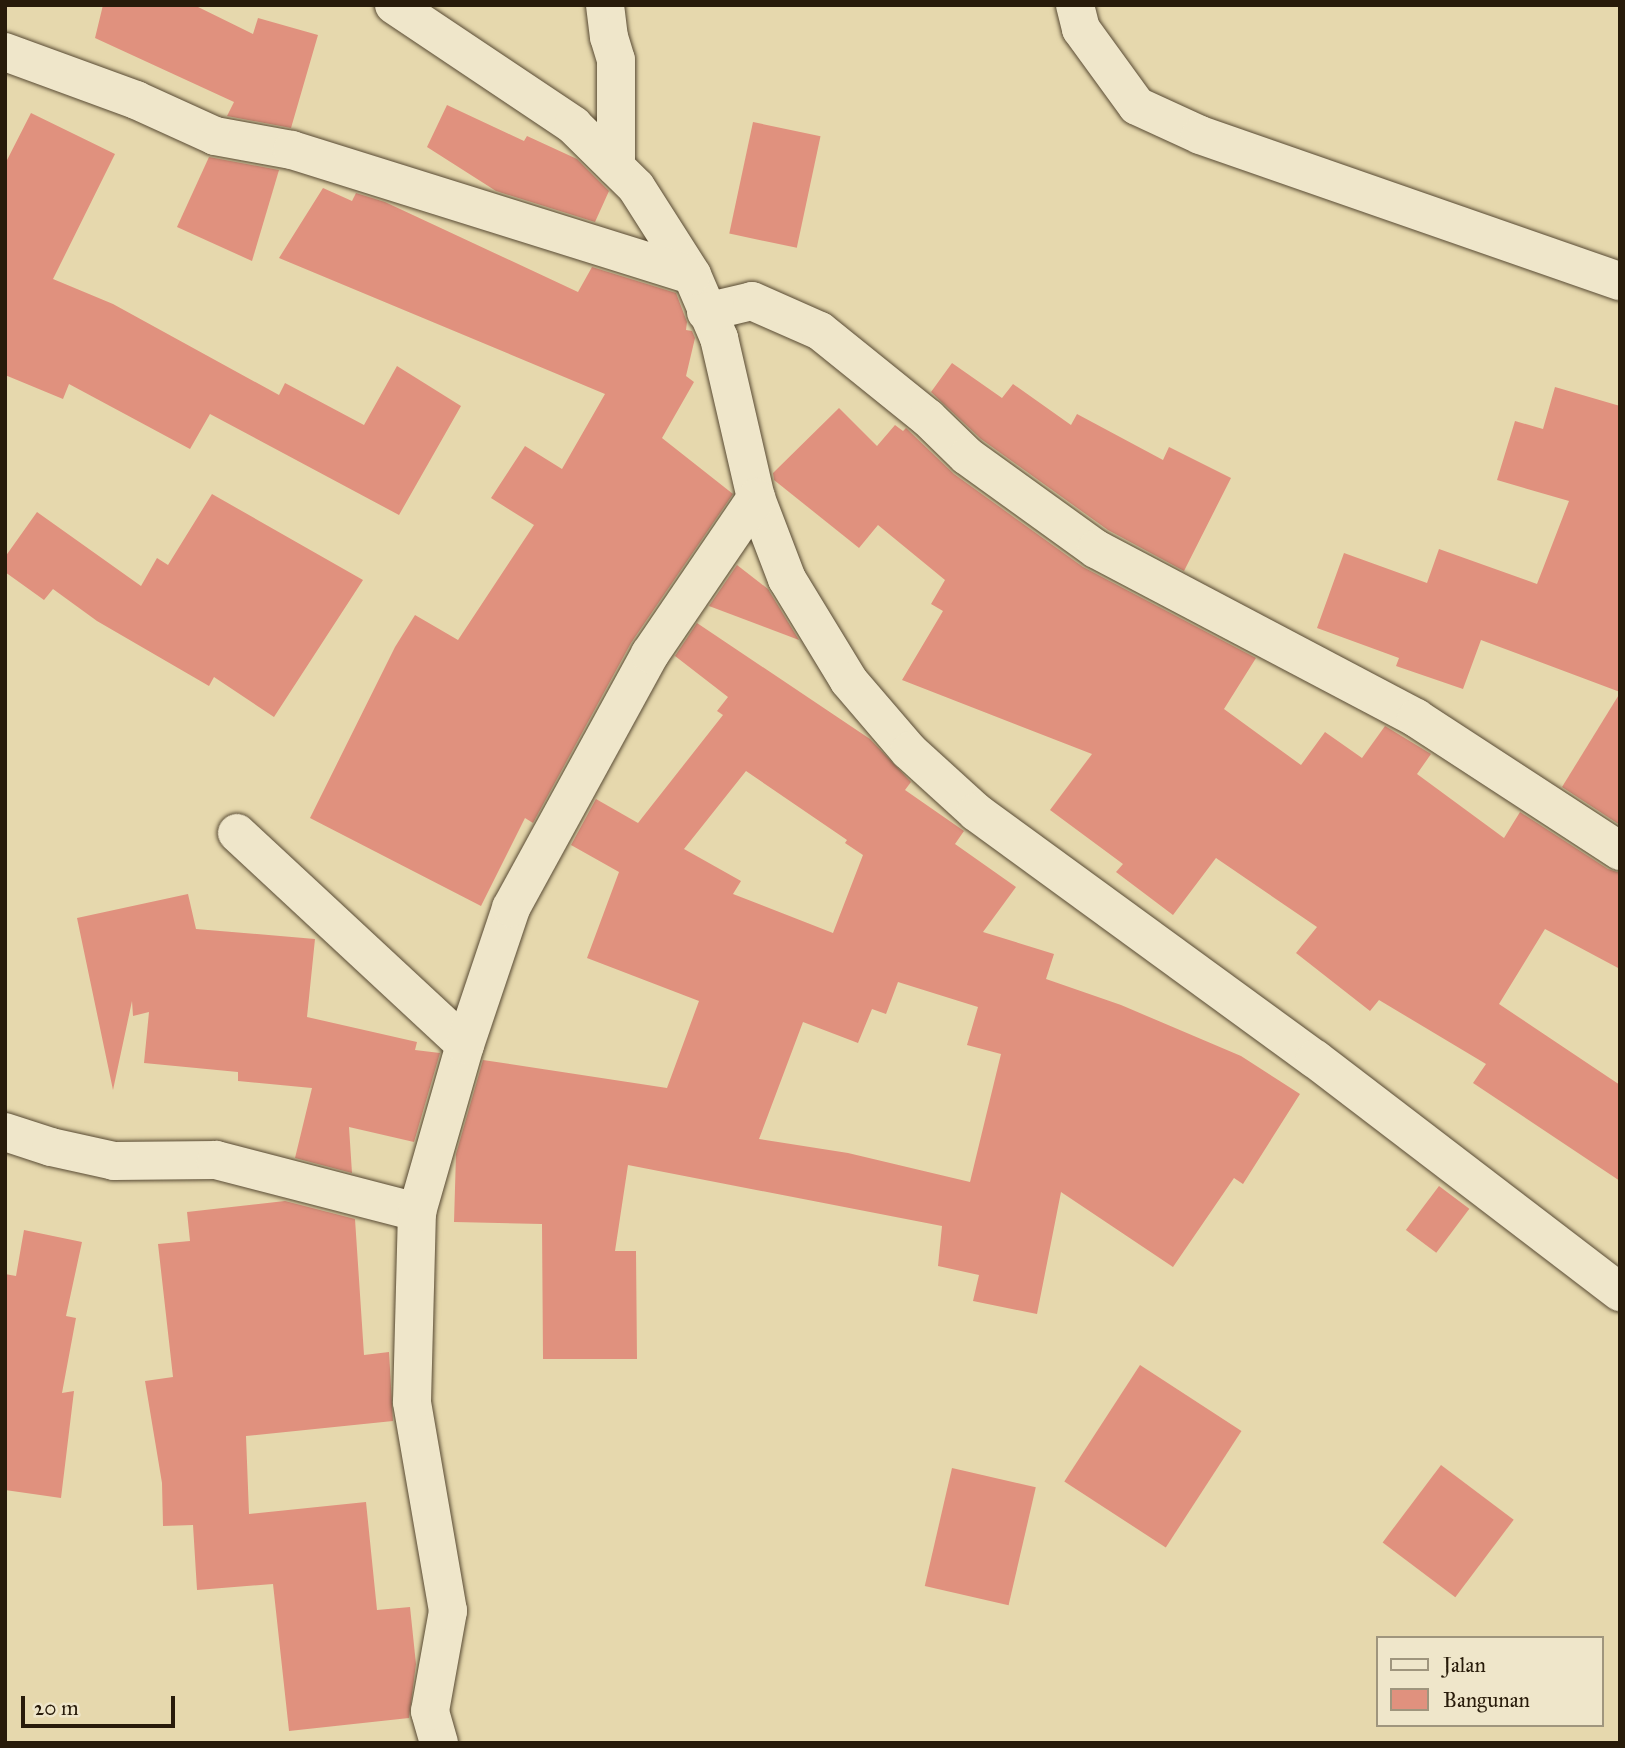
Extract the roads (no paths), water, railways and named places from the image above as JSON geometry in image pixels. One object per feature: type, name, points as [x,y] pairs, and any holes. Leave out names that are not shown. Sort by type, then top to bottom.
[{"type":"street","points":[[394,5],[573,125],[636,187],[692,275],[719,338],[756,498],[787,579],[849,681],[909,751],[966,803],[1315,1059],[1620,1292]]},
{"type":"street","points":[[605,5],[609,37],[616,60],[616,167]]},
{"type":"street","points":[[1075,5],[1081,29],[1138,106],[1200,135],[1620,281]]},
{"type":"street","points":[[5,52],[136,100],[215,136],[292,150],[692,275]]},
{"type":"street","points":[[706,312],[752,301],[820,331],[928,418],[967,456],[1096,549],[1416,718],[1620,851]]},
{"type":"street","points":[[439,1743],[430,1711],[448,1611],[412,1402],[417,1212],[465,1045],[511,908],[650,654],[756,498]]},
{"type":"street","points":[[237,833],[465,1045]]},
{"type":"street","points":[[5,1132],[51,1147],[114,1161],[216,1160],[417,1212]]}]
